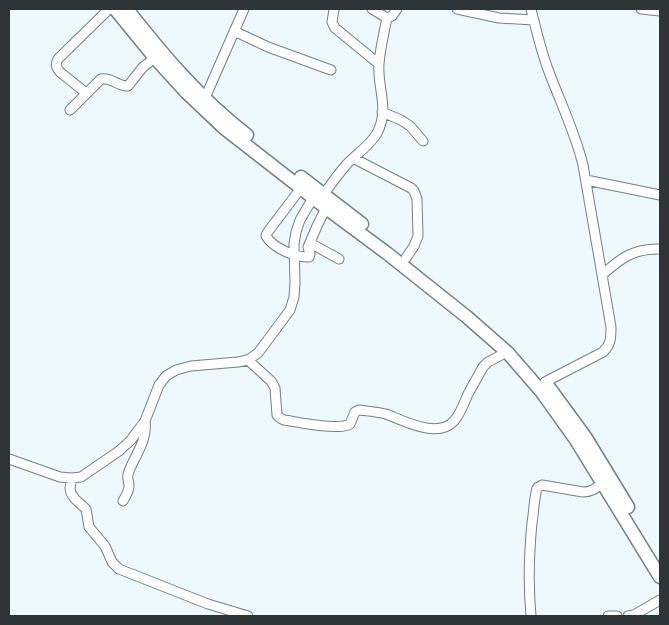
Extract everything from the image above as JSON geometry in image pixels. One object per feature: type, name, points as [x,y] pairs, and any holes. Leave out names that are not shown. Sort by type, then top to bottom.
[{"type":"highway","points":[[116,9],[155,58],[186,92],[224,128],[301,188],[318,196],[326,208],[403,265],[467,317],[506,352],[546,398],[576,440],[660,577]]},
{"type":"highway","points":[[127,9],[162,52],[205,98],[241,130],[318,196],[406,258],[472,311],[518,352],[545,382],[586,438],[660,560]]},
{"type":"street","points":[[86,93],[60,72],[56,64],[58,59],[110,9]]},
{"type":"street","points":[[205,98],[244,9]]},
{"type":"street","points":[[334,9],[332,22],[335,28],[379,64]]},
{"type":"street","points":[[372,9],[387,18]]},
{"type":"street","points":[[387,18],[392,16],[397,9]]},
{"type":"street","points":[[456,9],[499,18],[534,20]]},
{"type":"street","points":[[531,9],[540,48],[578,146],[586,180],[611,327],[611,338],[603,352],[545,382]]},
{"type":"street","points":[[641,9],[660,12]]},
{"type":"street","points":[[9,459],[60,477],[81,477],[119,451],[131,440],[145,421],[160,385],[166,376],[176,370],[191,366],[248,360],[258,353],[290,310],[294,297],[296,232],[300,220],[318,196],[353,158],[366,148],[378,132],[382,119],[383,102],[379,64],[387,18]]},
{"type":"street","points":[[234,31],[331,70]]},
{"type":"street","points":[[70,110],[101,79],[106,78],[122,86],[128,86],[143,67],[155,58]]},
{"type":"street","points":[[382,112],[410,126],[423,141]]},
{"type":"street","points":[[353,158],[411,188],[416,194],[418,236],[406,258]]},
{"type":"street","points":[[586,180],[660,195]]},
{"type":"street","points":[[301,188],[267,234],[266,236],[270,242],[294,254],[309,257],[308,249],[310,243],[316,226],[326,208]]},
{"type":"street","points":[[310,243],[339,259]]},
{"type":"street","points":[[602,275],[628,254],[660,249]]},
{"type":"street","points":[[248,360],[275,388],[277,415],[284,420],[343,427],[350,424],[355,412],[359,410],[385,414],[400,421],[435,429],[453,423],[483,367],[506,352]]},
{"type":"street","points":[[124,501],[129,488],[129,472],[146,432],[145,421]]},
{"type":"street","points":[[72,478],[71,493],[86,509],[89,527],[105,546],[112,562],[120,569],[208,604],[248,616]]},
{"type":"street","points":[[531,616],[528,581],[529,558],[537,488],[542,485],[577,492],[589,492],[603,482]]},
{"type":"street","points":[[628,616],[660,600]]},
{"type":"street","points":[[608,616],[618,616]]}]
